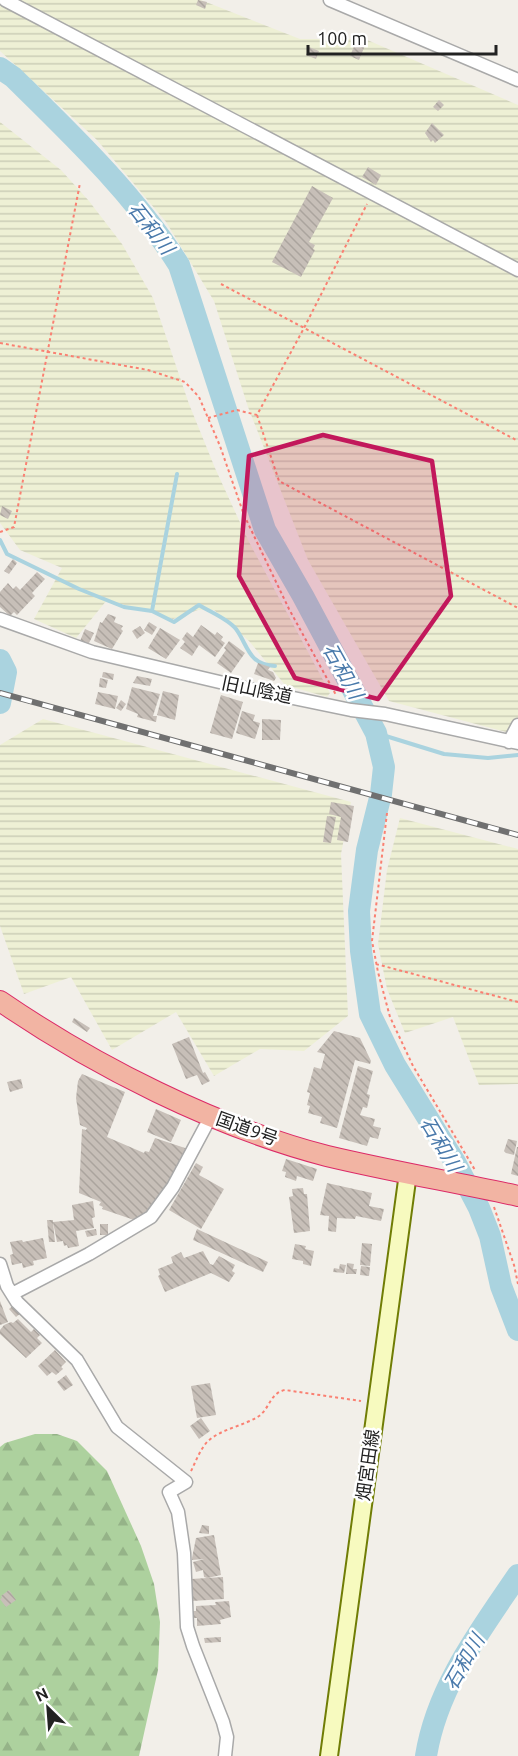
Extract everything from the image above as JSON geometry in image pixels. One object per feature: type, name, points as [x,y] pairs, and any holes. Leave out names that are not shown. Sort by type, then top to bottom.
[{"type":"highway","name":"国道9号","points":[[0,1001],[72,1047],[152,1089],[211,1116],[325,1155],[518,1196]]},
{"type":"main road","name":"畑宮田線","points":[[329,1756],[408,1173]]},
{"type":"street","points":[[5,0],[518,270]]},
{"type":"street","points":[[330,0],[518,80]]},
{"type":"street","name":"旧山陰道","points":[[0,619],[92,652],[245,688],[347,709],[385,714],[514,743]]},
{"type":"street","points":[[514,743],[518,725]]},
{"type":"street","points":[[12,1294],[89,1254],[151,1217],[173,1187],[211,1116]]},
{"type":"street","points":[[1,1272],[17,1302],[77,1360],[117,1427],[186,1482],[169,1492],[178,1512],[184,1553],[188,1627],[192,1646],[223,1722],[227,1737],[225,1756]]},
{"type":"path","points":[[0,532],[14,527],[80,183]]},
{"type":"path","points":[[373,194],[257,415],[279,481],[518,608]]},
{"type":"path","points":[[221,285],[518,441]]},
{"type":"path","points":[[0,343],[148,370],[185,382],[199,398],[244,515],[289,609],[347,709]]},
{"type":"path","points":[[208,418],[237,410],[257,415]]},
{"type":"path","points":[[387,813],[372,941],[390,1017],[409,1056],[498,1216],[518,1284]]},
{"type":"path","points":[[376,964],[518,1002]]},
{"type":"path","points":[[186,1482],[201,1449],[210,1439],[262,1413],[274,1394],[279,1391],[377,1404]]},
{"type":"highlighted area","points":[[323,435],[432,461],[451,596],[378,699],[295,678],[239,576],[249,456]]},
{"type":"green space","points":[[0,0],[201,0],[300,39],[365,39],[518,105],[518,735],[389,701],[308,560],[248,407],[214,301],[166,222],[97,140],[0,51]]},
{"type":"green space","points":[[0,122],[61,170],[89,201],[122,244],[153,298],[189,404],[215,468],[249,542],[330,693],[327,697],[285,685],[249,641],[214,610],[198,610],[173,619],[107,600],[76,638],[34,619],[62,568],[20,550],[0,523]]},
{"type":"green space","points":[[43,719],[351,802],[341,854],[348,1016],[304,1051],[260,1049],[214,1076],[176,1012],[112,1050],[71,977],[24,994],[0,926],[0,745]]},
{"type":"green space","points":[[400,818],[518,849],[518,1084],[479,1085],[453,1017],[405,1033],[387,989],[378,944],[387,870]]},
{"type":"green space","points":[[35,1434],[57,1434],[77,1441],[107,1471],[141,1546],[154,1584],[160,1622],[158,1670],[139,1756],[0,1756],[0,1447],[5,1443]]},
{"type":"building","points":[[198,0],[207,2],[205,9],[196,5]]},
{"type":"building","points":[[357,39],[366,43],[359,60],[350,56]]},
{"type":"building","points":[[309,47],[319,51],[316,59],[306,55]]},
{"type":"building","points":[[439,100],[444,105],[438,111],[433,107]]},
{"type":"building","points":[[432,123],[444,135],[435,143],[433,140],[431,142],[425,133]]},
{"type":"building","points":[[368,167],[381,175],[376,185],[362,177]]},
{"type":"building","points":[[312,186],[333,198],[309,242],[315,245],[313,249],[315,250],[301,277],[272,262]]},
{"type":"building","points":[[2,506],[12,511],[8,519],[0,515]]},
{"type":"building","points":[[13,559],[17,563],[9,574],[4,571]]},
{"type":"building","points":[[37,572],[45,579],[32,593],[35,596],[17,615],[14,612],[10,616],[0,607],[0,592],[8,583],[13,589],[16,586],[20,590]]},
{"type":"building","points":[[108,614],[116,617],[114,622],[123,626],[121,629],[123,631],[112,649],[94,641],[100,622],[102,623]]},
{"type":"building","points":[[149,622],[157,627],[152,635],[144,630]]},
{"type":"building","points":[[201,625],[215,635],[217,632],[223,637],[221,640],[225,643],[215,657],[199,645],[192,656],[180,648],[185,642],[182,639],[187,632],[193,637]]},
{"type":"building","points":[[140,626],[145,633],[137,639],[132,631]]},
{"type":"building","points":[[160,628],[180,640],[166,659],[148,648]]},
{"type":"building","points":[[85,629],[94,633],[88,645],[80,641]]},
{"type":"building","points":[[229,641],[245,653],[231,673],[217,663]]},
{"type":"building","points":[[258,663],[270,667],[268,670],[273,672],[276,678],[274,681],[254,674]]},
{"type":"building","points":[[103,672],[114,674],[113,680],[102,677]]},
{"type":"building","points":[[137,676],[152,679],[150,686],[133,683]]},
{"type":"building","points":[[100,678],[108,680],[106,688],[99,687]]},
{"type":"building","points":[[132,687],[160,694],[153,716],[157,716],[156,722],[137,717],[138,714],[126,709]]},
{"type":"building","points":[[163,691],[179,695],[175,720],[157,715]]},
{"type":"building","points":[[98,692],[118,696],[115,709],[95,704]]},
{"type":"building","points":[[221,695],[243,702],[232,739],[210,733]]},
{"type":"building","points":[[121,700],[126,704],[121,711],[116,708]]},
{"type":"building","points":[[242,711],[255,715],[253,721],[260,723],[255,739],[236,733]]},
{"type":"building","points":[[262,719],[281,720],[280,740],[262,740]]},
{"type":"building","points":[[331,802],[354,806],[348,842],[337,840],[341,817],[329,814]]},
{"type":"building","points":[[327,816],[336,817],[331,843],[323,842]]},
{"type":"building","points":[[74,1018],[90,1028],[87,1032],[72,1022]]},
{"type":"building","points":[[334,1031],[360,1038],[371,1061],[370,1064],[355,1060],[337,1128],[320,1123],[322,1117],[308,1113],[310,1106],[307,1105],[310,1093],[307,1092],[314,1067],[321,1069],[325,1054],[317,1052]]},
{"type":"building","points":[[189,1037],[203,1073],[205,1072],[210,1081],[202,1085],[197,1075],[186,1079],[172,1044]]},
{"type":"building","points":[[358,1066],[373,1071],[367,1094],[370,1095],[367,1108],[363,1107],[360,1115],[375,1119],[373,1126],[381,1128],[378,1139],[370,1137],[367,1146],[339,1138]]},
{"type":"building","points":[[82,1074],[125,1092],[107,1137],[144,1153],[149,1152],[155,1138],[188,1149],[178,1173],[174,1171],[164,1191],[140,1222],[102,1209],[103,1207],[99,1205],[101,1202],[79,1193],[82,1129],[87,1128],[80,1125],[76,1098],[78,1081]]},
{"type":"building","points":[[21,1079],[23,1088],[10,1092],[7,1082]]},
{"type":"building","points":[[156,1109],[181,1120],[171,1142],[147,1132]]},
{"type":"building","points":[[508,1139],[517,1141],[514,1155],[504,1151]]},
{"type":"building","points":[[518,1147],[518,1176],[511,1174]]},
{"type":"building","points":[[286,1159],[317,1169],[313,1181],[297,1176],[296,1181],[285,1177],[286,1172],[282,1171]]},
{"type":"building","points":[[196,1163],[203,1167],[199,1175],[224,1189],[201,1229],[169,1210]]},
{"type":"building","points":[[327,1183],[372,1193],[369,1206],[384,1209],[381,1221],[356,1216],[355,1219],[337,1218],[336,1232],[328,1231],[329,1216],[320,1215]]},
{"type":"building","points":[[303,1188],[304,1194],[307,1194],[310,1231],[294,1233],[289,1197],[293,1196],[292,1189]]},
{"type":"building","points":[[93,1201],[94,1228],[76,1231],[79,1246],[68,1248],[67,1245],[64,1246],[63,1241],[57,1242],[53,1222],[74,1220],[72,1205]]},
{"type":"building","points":[[47,1220],[53,1220],[55,1242],[49,1242]]},
{"type":"building","points":[[100,1224],[108,1224],[108,1235],[100,1235]]},
{"type":"building","points":[[96,1229],[97,1235],[87,1237],[85,1231]]},
{"type":"building","points":[[197,1229],[268,1262],[263,1272],[193,1240]]},
{"type":"building","points":[[43,1238],[47,1258],[33,1261],[34,1265],[23,1268],[22,1263],[12,1265],[10,1255],[13,1254],[10,1242]]},
{"type":"building","points":[[362,1243],[372,1244],[370,1266],[360,1265]]},
{"type":"building","points":[[295,1244],[306,1246],[305,1249],[314,1251],[311,1266],[303,1264],[303,1261],[292,1259]]},
{"type":"building","points":[[203,1251],[210,1264],[213,1265],[219,1256],[235,1265],[232,1271],[235,1273],[229,1282],[211,1273],[165,1292],[158,1276],[160,1275],[158,1269],[173,1263],[171,1257],[181,1252],[184,1258]]},
{"type":"building","points":[[347,1263],[354,1264],[353,1269],[357,1269],[356,1274],[346,1274]]},
{"type":"building","points":[[340,1264],[346,1265],[344,1273],[333,1272],[334,1268],[339,1269]]},
{"type":"building","points":[[361,1266],[370,1267],[369,1276],[360,1275]]},
{"type":"building","points":[[0,1301],[8,1322],[0,1325]]},
{"type":"building","points":[[14,1305],[21,1313],[16,1317],[9,1309]]},
{"type":"building","points":[[18,1319],[31,1332],[34,1329],[40,1335],[37,1338],[42,1343],[26,1358],[0,1334],[4,1325]]},
{"type":"building","points":[[55,1350],[66,1362],[61,1367],[63,1369],[56,1375],[52,1372],[47,1376],[38,1366]]},
{"type":"building","points":[[66,1375],[73,1385],[64,1391],[57,1382]]},
{"type":"building","points":[[210,1383],[216,1415],[197,1418],[191,1386]]},
{"type":"building","points":[[201,1418],[210,1431],[199,1439],[190,1426]]},
{"type":"building","points":[[202,1525],[209,1526],[209,1534],[199,1533]]},
{"type":"building","points":[[214,1535],[221,1575],[207,1578],[204,1577],[203,1570],[196,1572],[193,1562],[204,1559],[192,1560],[192,1558],[196,1538]]},
{"type":"building","points":[[223,1577],[224,1599],[192,1601],[191,1579]]},
{"type":"building","points":[[9,1590],[16,1600],[6,1607],[0,1599]]},
{"type":"building","points":[[229,1601],[231,1617],[220,1620],[221,1624],[197,1626],[197,1618],[192,1618],[191,1611],[196,1611],[196,1606],[216,1605],[215,1602]]},
{"type":"building","points":[[221,1637],[221,1642],[205,1643],[204,1638]]},
{"type":"waterway","name":"石和川","points":[[0,68],[13,77],[102,166],[143,214],[179,265],[265,530],[376,733],[384,767],[381,794],[367,850],[359,911],[361,951],[370,1014],[395,1065],[455,1162],[479,1208],[490,1236],[501,1286],[518,1330]]},
{"type":"waterway","points":[[152,611],[177,474]]},
{"type":"waterway","points":[[0,540],[7,554],[79,589],[124,607],[152,611],[174,622],[199,605],[233,625],[254,658],[266,665],[275,666]]},
{"type":"waterway","points":[[0,660],[6,672],[0,703]]},
{"type":"waterway","points":[[376,733],[444,754],[488,758],[518,755]]},
{"type":"waterway","name":"石和川","points":[[426,1756],[440,1706],[450,1683],[475,1639],[518,1575]]},
{"type":"railway","points":[[0,693],[518,835]]}]
